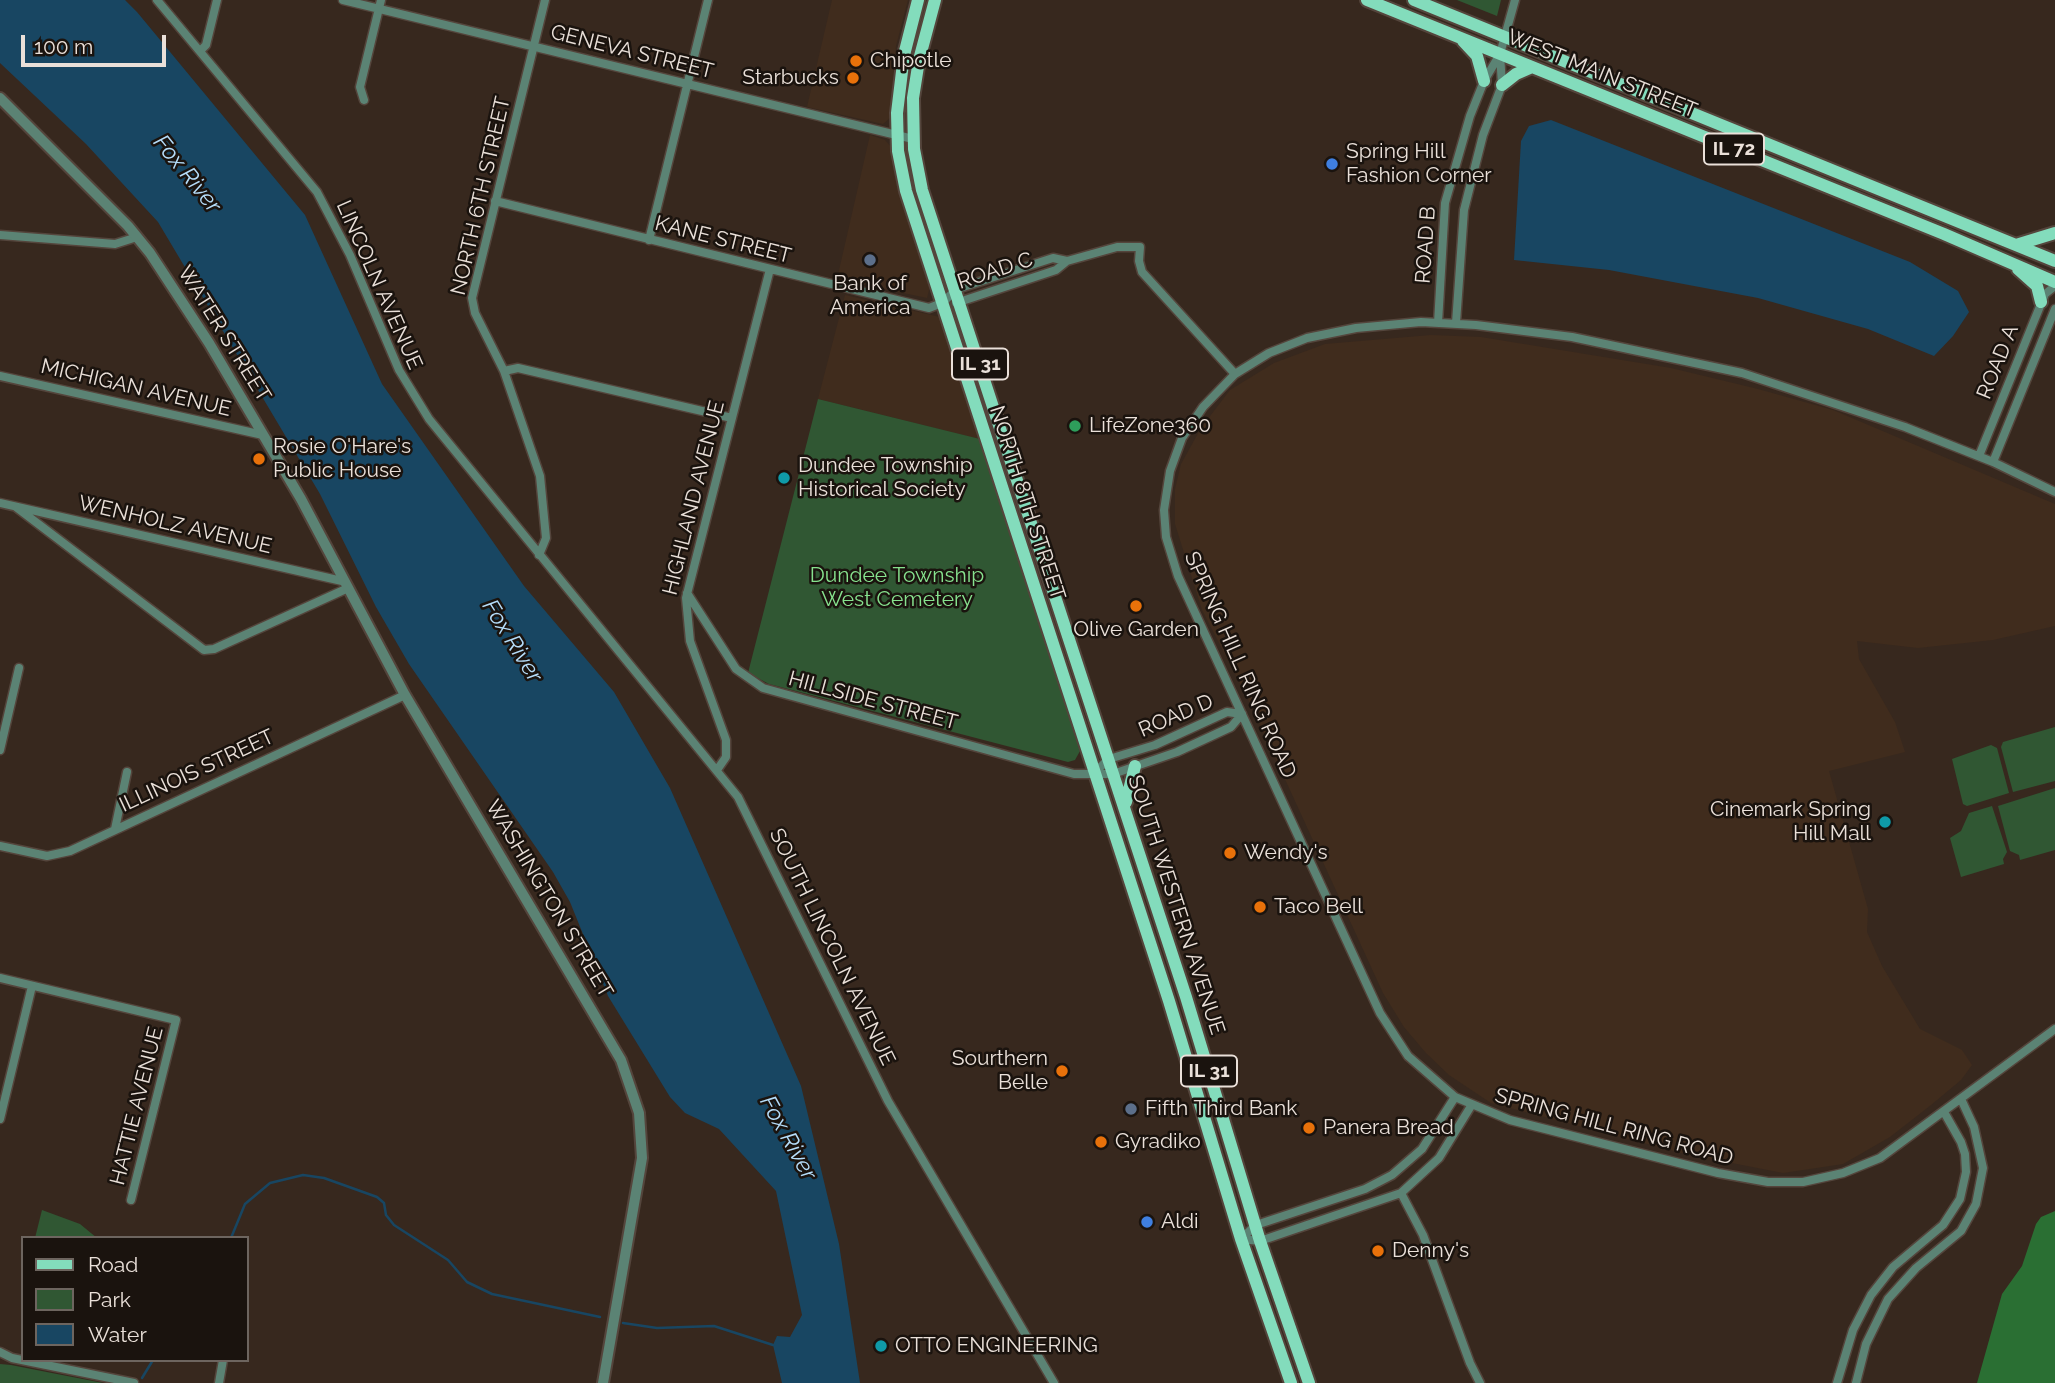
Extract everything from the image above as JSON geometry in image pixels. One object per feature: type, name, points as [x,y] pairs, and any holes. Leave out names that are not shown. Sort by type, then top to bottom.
[{"type":"main road","name":"NORTH 8TH STREET","points":[[918,0],[904,55],[897,135],[906,191],[1094,773]]},
{"type":"main road","name":"NORTH 8TH STREET","points":[[935,0],[916,73],[913,139],[922,190],[957,289],[1109,759]]},
{"type":"main road","name":"WEST MAIN STREET","points":[[1367,0],[2010,262],[2055,284]]},
{"type":"main road","name":"WEST MAIN STREET","points":[[1414,0],[2055,261]]},
{"type":"main road","points":[[1457,37],[1477,55],[1484,81]]},
{"type":"main road","points":[[1502,85],[1516,74],[1532,67]]},
{"type":"main road","points":[[2016,245],[2055,233]]},
{"type":"main road","points":[[2010,262],[2037,286],[2041,302]]},
{"type":"main road","points":[[999,479],[1016,474]]},
{"type":"main road","name":"SOUTH WESTERN AVENUE","points":[[1109,759],[1261,1241],[1309,1383]]},
{"type":"main road","points":[[1125,810],[1126,790],[1135,766]]},
{"type":"main road","name":"SOUTH WESTERN AVENUE","points":[[1094,773],[1241,1239],[1291,1383]]},
{"type":"street","name":"LINCOLN AVENUE","points":[[157,0],[317,192],[351,255],[410,392],[459,460],[539,555]]},
{"type":"street","points":[[200,51],[206,45],[217,0]]},
{"type":"street","name":"GENEVA STREET","points":[[343,0],[380,4],[534,46],[913,139]]},
{"type":"street","name":"NORTH 6TH STREET","points":[[539,555],[545,541],[541,480],[504,371],[475,313],[472,301],[545,0]]},
{"type":"street","points":[[649,240],[708,0]]},
{"type":"street","name":"ROAD B","points":[[1438,323],[1445,203],[1461,143],[1484,81],[1500,54],[1515,0]]},
{"type":"street","points":[[364,100],[360,87],[380,4]]},
{"type":"street","name":"ROAD B","points":[[1456,323],[1464,210],[1483,135],[1502,85],[1500,54]]},
{"type":"street","name":"WATER STREET","points":[[3,104],[137,237],[209,343],[263,435],[366,625]]},
{"type":"street","name":"KANE STREET","points":[[495,201],[920,306],[932,307],[942,303]]},
{"type":"street","points":[[0,234],[115,244],[137,237]]},
{"type":"street","name":"ROAD C","points":[[942,303],[961,303],[1056,270],[1066,261],[1117,247],[1140,247],[1139,261],[1142,272],[1236,374]]},
{"type":"street","name":"ROAD C","points":[[942,303],[957,289],[1053,258],[1066,261]]},
{"type":"street","name":"HIGHLAND AVENUE","points":[[717,770],[726,757],[726,740],[688,634],[687,593],[770,270]]},
{"type":"street","name":"ROAD A","points":[[1979,456],[2041,302],[2055,284]]},
{"type":"street","name":"ROAD A","points":[[1993,462],[2055,309]]},
{"type":"street","name":"SPRING HILL RING ROAD","points":[[2055,492],[1979,456],[1839,402],[1717,367],[1572,337],[1438,323],[1378,325],[1321,334],[1269,353],[1236,374],[1203,407],[1182,438],[1170,471],[1164,510],[1172,562],[1380,1013],[1415,1064],[1455,1097],[1471,1106],[1510,1120],[1718,1173],[1755,1181],[1786,1183],[1832,1177],[1868,1163],[1944,1112],[2055,1029]]},
{"type":"street","points":[[504,371],[516,368],[732,418]]},
{"type":"street","name":"MICHIGAN AVENUE","points":[[0,376],[263,435]]},
{"type":"street","name":"WENHOLZ AVENUE","points":[[0,503],[344,585]]},
{"type":"street","points":[[16,507],[202,650],[214,649],[344,585]]},
{"type":"street","name":"SOUTH LINCOLN AVENUE","points":[[539,555],[717,770],[752,823],[892,1108],[1054,1383]]},
{"type":"street","name":"HILLSIDE STREET","points":[[687,593],[736,669],[763,688],[1074,774],[1094,773]]},
{"type":"street","name":"WASHINGTON STREET","points":[[366,625],[624,1065],[637,1104],[642,1158],[603,1383]]},
{"type":"street","points":[[0,750],[19,668]]},
{"type":"street","name":"ILLINOIS STREET","points":[[0,846],[49,856],[70,851],[405,695]]},
{"type":"street","name":"ROAD D","points":[[1094,773],[1109,759],[1155,746],[1227,712],[1242,714]]},
{"type":"street","name":"ROAD D","points":[[1094,773],[1113,774],[1177,752],[1231,727],[1242,714]]},
{"type":"street","points":[[115,829],[127,772]]},
{"type":"street","points":[[0,978],[32,986],[0,1119]]},
{"type":"street","name":"HATTIE AVENUE","points":[[32,986],[177,1020],[131,1200]]},
{"type":"street","points":[[1241,1239],[1256,1225],[1365,1189],[1392,1175],[1422,1149],[1455,1097]]},
{"type":"street","points":[[1856,1383],[1866,1344],[1888,1299],[1916,1268],[1961,1231],[1980,1191],[1983,1168],[1980,1148],[1961,1099]]},
{"type":"street","points":[[1241,1239],[1261,1241],[1401,1193],[1439,1158],[1471,1106]]},
{"type":"street","points":[[1838,1383],[1853,1329],[1864,1305],[1905,1255],[1943,1225],[1960,1199],[1966,1172],[1965,1154],[1944,1112]]},
{"type":"street","points":[[1401,1193],[1423,1235],[1470,1363],[1480,1383]]},
{"type":"street","points":[[1905,1255],[1916,1268]]},
{"type":"street","points":[[0,1352],[12,1358]]},
{"type":"street","points":[[0,1357],[21,1360]]},
{"type":"street","points":[[31,1362],[132,1383]]},
{"type":"street","points":[[219,1383],[223,1362]]},
{"type":"shaded area","points":[[832,0],[908,0],[896,46],[890,118],[883,124],[807,107]]},
{"type":"shaded area","points":[[870,135],[885,140],[892,148],[903,206],[930,286],[927,298],[837,279]]},
{"type":"shaded area","points":[[845,295],[940,317],[979,439],[818,399]]},
{"type":"shaded area","points":[[1431,335],[1481,337],[1671,368],[1758,389],[1833,410],[2055,504],[2055,626],[1993,640],[1918,648],[1857,641],[1859,659],[1895,722],[1905,752],[1829,771],[1868,909],[1867,932],[1882,966],[1920,1029],[1962,1050],[1972,1065],[1961,1080],[1890,1137],[1843,1164],[1783,1173],[1686,1154],[1491,1103],[1449,1075],[1426,1053],[1404,1027],[1383,993],[1251,705],[1202,610],[1175,524],[1175,489],[1181,464],[1201,428],[1230,390],[1274,363],[1325,344]]},
{"type":"green space","points":[[1457,0],[1501,0],[1497,16]]},
{"type":"green space","name":"Dundee Township West Cemetery","points":[[818,399],[980,439],[1080,751],[1075,760],[1068,762],[769,684],[748,673]]},
{"type":"green space","points":[[2055,727],[2055,781],[2013,792],[2001,747],[2003,742]]},
{"type":"green space","points":[[1991,745],[1997,748],[2009,793],[1967,806],[1963,804],[1952,759]]},
{"type":"green space","points":[[2055,788],[2055,850],[2020,860],[2019,855],[2010,851],[1998,806]]},
{"type":"green space","points":[[1992,806],[2007,852],[2003,859],[2004,864],[1961,877],[1950,838],[1961,831],[1969,813]]},
{"type":"green space","points":[[42,1210],[80,1224],[95,1236],[36,1236]]},
{"type":"green space","points":[[2055,1211],[2055,1383],[1977,1383],[2002,1294],[2022,1266],[2036,1224],[2041,1217]]},
{"type":"green space","points":[[0,1364],[11,1365],[103,1383],[0,1383]]},
{"type":"water","name":"Fox River","points":[[0,0],[125,0],[137,12],[305,215],[382,384],[524,586],[614,692],[670,788],[801,1086],[839,1244],[860,1383],[782,1383],[773,1345],[777,1336],[790,1337],[802,1315],[776,1191],[719,1129],[685,1113],[670,1097],[608,996],[570,902],[553,872],[409,664],[376,607],[320,494],[158,222],[86,144],[0,63]]},
{"type":"water","points":[[1551,120],[1910,262],[1958,291],[1969,312],[1953,336],[1934,356],[1868,329],[1758,298],[1609,270],[1514,260],[1521,141],[1529,126]]},
{"type":"waterway","points":[[232,1236],[245,1204],[270,1183],[303,1175],[324,1178],[377,1197],[384,1203],[386,1215],[394,1225],[448,1260],[467,1282],[492,1294],[600,1317]]},
{"type":"waterway","points":[[623,1323],[657,1328],[714,1326],[773,1345]]},
{"type":"waterway","points":[[142,1378],[152,1362]]},
{"type":"place","name":"Chipotle","points":[[856,61]]},
{"type":"place","name":"Starbucks","points":[[853,78]]},
{"type":"place","name":"Spring Hill Fashion Corner","points":[[1332,164]]},
{"type":"place","name":"Bank of America","points":[[870,260]]},
{"type":"place","name":"LifeZone360","points":[[1075,426]]},
{"type":"place","name":"Rosie O'Hare's Public House","points":[[259,459]]},
{"type":"place","name":"Dundee Township Historical Society","points":[[784,478]]},
{"type":"place","name":"Olive Garden","points":[[1136,606]]},
{"type":"place","name":"Cinemark Spring Hill Mall","points":[[1885,822]]},
{"type":"place","name":"Wendy's","points":[[1230,853]]},
{"type":"place","name":"Taco Bell","points":[[1260,907]]},
{"type":"place","name":"Sourthern Belle","points":[[1062,1071]]},
{"type":"place","name":"Fifth Third Bank","points":[[1131,1109]]},
{"type":"place","name":"Panera Bread","points":[[1309,1128]]},
{"type":"place","name":"Gyradiko","points":[[1101,1142]]},
{"type":"place","name":"Aldi","points":[[1147,1222]]},
{"type":"place","name":"Denny's","points":[[1378,1251]]},
{"type":"place","name":"OTTO ENGINEERING","points":[[881,1346]]}]
